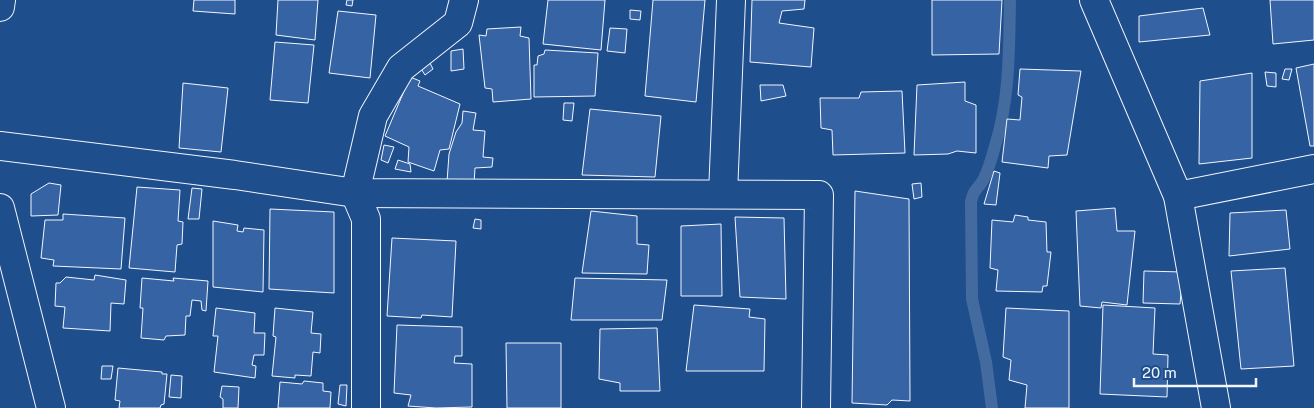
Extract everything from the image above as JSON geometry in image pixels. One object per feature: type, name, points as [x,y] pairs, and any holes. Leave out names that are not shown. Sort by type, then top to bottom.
[{"type":"street","points":[[0,7],[1,0]]},
{"type":"street","points":[[366,408],[366,219],[355,193],[373,116],[401,68],[458,23],[464,0]]},
{"type":"street","points":[[723,194],[731,0]]},
{"type":"street","points":[[1094,0],[1178,196],[1216,408]]},
{"type":"street","points":[[0,146],[235,175],[355,193],[820,195],[816,408]]},
{"type":"street","points":[[1178,196],[1314,169]]},
{"type":"street","points":[[0,208],[51,408]]},
{"type":"building","points":[[194,0],[235,0],[235,14],[193,11]]},
{"type":"building","points":[[278,0],[318,0],[315,40],[276,35]]},
{"type":"building","points":[[347,0],[353,0],[352,6],[346,5]]},
{"type":"building","points":[[548,0],[605,0],[601,50],[543,44]]},
{"type":"building","points":[[653,0],[705,0],[696,102],[645,96]]},
{"type":"building","points":[[752,0],[805,0],[804,9],[782,11],[779,23],[814,28],[811,67],[750,62]]},
{"type":"building","points":[[932,0],[1002,0],[999,54],[932,55]]},
{"type":"building","points":[[1270,0],[1314,0],[1314,40],[1273,44]]},
{"type":"building","points":[[1203,8],[1210,35],[1139,42],[1139,16]]},
{"type":"building","points":[[630,10],[641,11],[640,20],[630,19]]},
{"type":"building","points":[[338,11],[376,15],[370,78],[329,73]]},
{"type":"building","points":[[521,27],[520,36],[529,38],[531,99],[493,102],[492,89],[485,88],[479,35],[486,36],[487,29]]},
{"type":"building","points":[[610,28],[627,29],[625,53],[607,51]]},
{"type":"building","points":[[275,42],[314,45],[308,103],[270,100]]},
{"type":"building","points":[[463,49],[464,69],[451,71],[451,51]]},
{"type":"building","points":[[545,50],[598,53],[595,96],[534,97],[534,65],[537,65],[538,56],[544,54]]},
{"type":"building","points":[[428,59],[433,69],[425,75],[420,67]]},
{"type":"building","points":[[1314,64],[1314,146],[1310,146],[1296,68]]},
{"type":"building","points":[[1020,69],[1081,71],[1067,155],[1049,156],[1048,168],[1002,162],[1007,119],[1020,120],[1022,97],[1018,95]]},
{"type":"building","points":[[1285,69],[1292,69],[1289,80],[1282,79]]},
{"type":"building","points":[[1265,72],[1276,73],[1276,87],[1267,86]]},
{"type":"building","points":[[1252,73],[1252,158],[1199,164],[1200,81]]},
{"type":"building","points":[[410,77],[420,81],[418,86],[460,104],[449,149],[440,150],[434,171],[408,162],[409,147],[385,136]]},
{"type":"building","points":[[965,82],[965,101],[976,105],[976,153],[957,151],[948,154],[914,155],[917,85]]},
{"type":"building","points":[[183,83],[228,88],[221,152],[179,148]]},
{"type":"building","points":[[760,85],[783,85],[786,96],[761,101]]},
{"type":"building","points":[[902,91],[905,153],[833,155],[832,130],[821,128],[820,98],[859,98],[861,92]]},
{"type":"building","points":[[564,103],[574,103],[572,121],[563,120]]},
{"type":"building","points":[[590,109],[661,116],[655,177],[582,175]]},
{"type":"building","points":[[463,111],[476,113],[473,130],[485,131],[483,157],[493,158],[492,167],[475,168],[474,184],[447,182],[449,154],[456,132],[462,123]]},
{"type":"building","points":[[384,145],[394,147],[388,163],[381,160]]},
{"type":"building","points":[[398,160],[410,164],[411,172],[395,169]]},
{"type":"building","points":[[994,171],[1000,173],[996,205],[984,204]]},
{"type":"building","points":[[49,183],[61,185],[58,215],[31,216],[31,194]]},
{"type":"building","points":[[921,183],[922,197],[914,199],[912,184]]},
{"type":"building","points":[[137,187],[180,190],[178,221],[183,222],[182,244],[177,245],[175,272],[129,268]]},
{"type":"building","points":[[192,188],[202,189],[199,219],[188,219]]},
{"type":"building","points":[[855,191],[909,199],[910,401],[892,400],[887,405],[852,403]]},
{"type":"building","points":[[1115,208],[1117,231],[1135,231],[1127,305],[1102,302],[1101,308],[1080,306],[1076,211]]},
{"type":"building","points":[[270,209],[334,212],[334,293],[269,289]]},
{"type":"building","points":[[1286,210],[1290,249],[1229,256],[1230,213]]},
{"type":"building","points":[[591,211],[637,216],[637,244],[649,245],[647,274],[582,273]]},
{"type":"building","points":[[63,214],[125,218],[121,269],[53,266],[54,260],[41,258],[45,220],[63,220]]},
{"type":"building","points":[[1015,215],[1028,217],[1028,220],[1046,222],[1047,252],[1051,252],[1047,286],[1043,286],[1042,292],[996,291],[998,270],[990,268],[992,220],[1013,222]]},
{"type":"building","points":[[735,217],[784,218],[786,299],[740,297]]},
{"type":"building","points":[[475,219],[481,220],[481,229],[473,228]]},
{"type":"building","points":[[213,221],[238,225],[237,231],[243,232],[244,228],[264,230],[263,292],[213,287]]},
{"type":"building","points":[[721,224],[722,296],[681,296],[681,226]]},
{"type":"building","points":[[392,238],[456,241],[452,317],[422,315],[421,318],[387,316]]},
{"type":"building","points":[[1285,268],[1294,366],[1241,369],[1231,271]]},
{"type":"building","points":[[1144,271],[1183,272],[1180,304],[1143,303]]},
{"type":"building","points":[[95,275],[126,280],[124,304],[111,303],[110,331],[63,328],[65,307],[55,306],[56,283],[60,283],[66,277],[94,280]]},
{"type":"building","points":[[142,278],[174,281],[173,278],[208,281],[206,311],[202,310],[201,301],[192,300],[190,316],[186,316],[185,335],[166,336],[164,340],[141,338]]},
{"type":"building","points":[[575,278],[667,280],[662,320],[571,320]]},
{"type":"building","points":[[694,305],[750,309],[749,317],[765,319],[764,371],[686,371]]},
{"type":"building","points":[[1103,305],[1155,308],[1153,354],[1168,355],[1167,397],[1100,394]]},
{"type":"building","points":[[216,308],[255,313],[254,333],[265,333],[264,355],[254,355],[252,365],[256,366],[255,378],[214,372],[218,336],[213,336]]},
{"type":"building","points":[[275,308],[313,312],[311,333],[321,334],[320,353],[313,352],[311,376],[295,375],[295,378],[272,376],[276,337],[273,336]]},
{"type":"building","points":[[1006,308],[1069,311],[1069,408],[1025,408],[1027,385],[1009,380],[1011,360],[1003,357]]},
{"type":"building","points":[[397,325],[462,327],[462,356],[455,356],[454,363],[472,364],[472,407],[436,408],[408,406],[411,395],[394,393]]},
{"type":"building","points":[[657,328],[660,391],[620,391],[620,383],[599,379],[600,329]]},
{"type":"building","points":[[506,343],[561,343],[561,408],[507,408]]},
{"type":"building","points":[[102,366],[113,366],[111,379],[101,379]]},
{"type":"building","points":[[118,368],[167,374],[164,404],[160,408],[119,408],[120,401],[115,400]]},
{"type":"building","points":[[171,375],[182,376],[181,398],[169,397]]},
{"type":"building","points":[[304,381],[323,383],[323,391],[331,392],[330,408],[278,408],[280,382],[302,384]]},
{"type":"building","points":[[340,385],[347,385],[346,406],[338,404]]},
{"type":"building","points":[[222,386],[239,387],[238,408],[223,408],[223,399],[220,397]]},
{"type":"waterway","points":[[992,408],[986,362],[972,299],[971,202],[988,169],[1004,110],[1008,73],[1010,0]]}]
